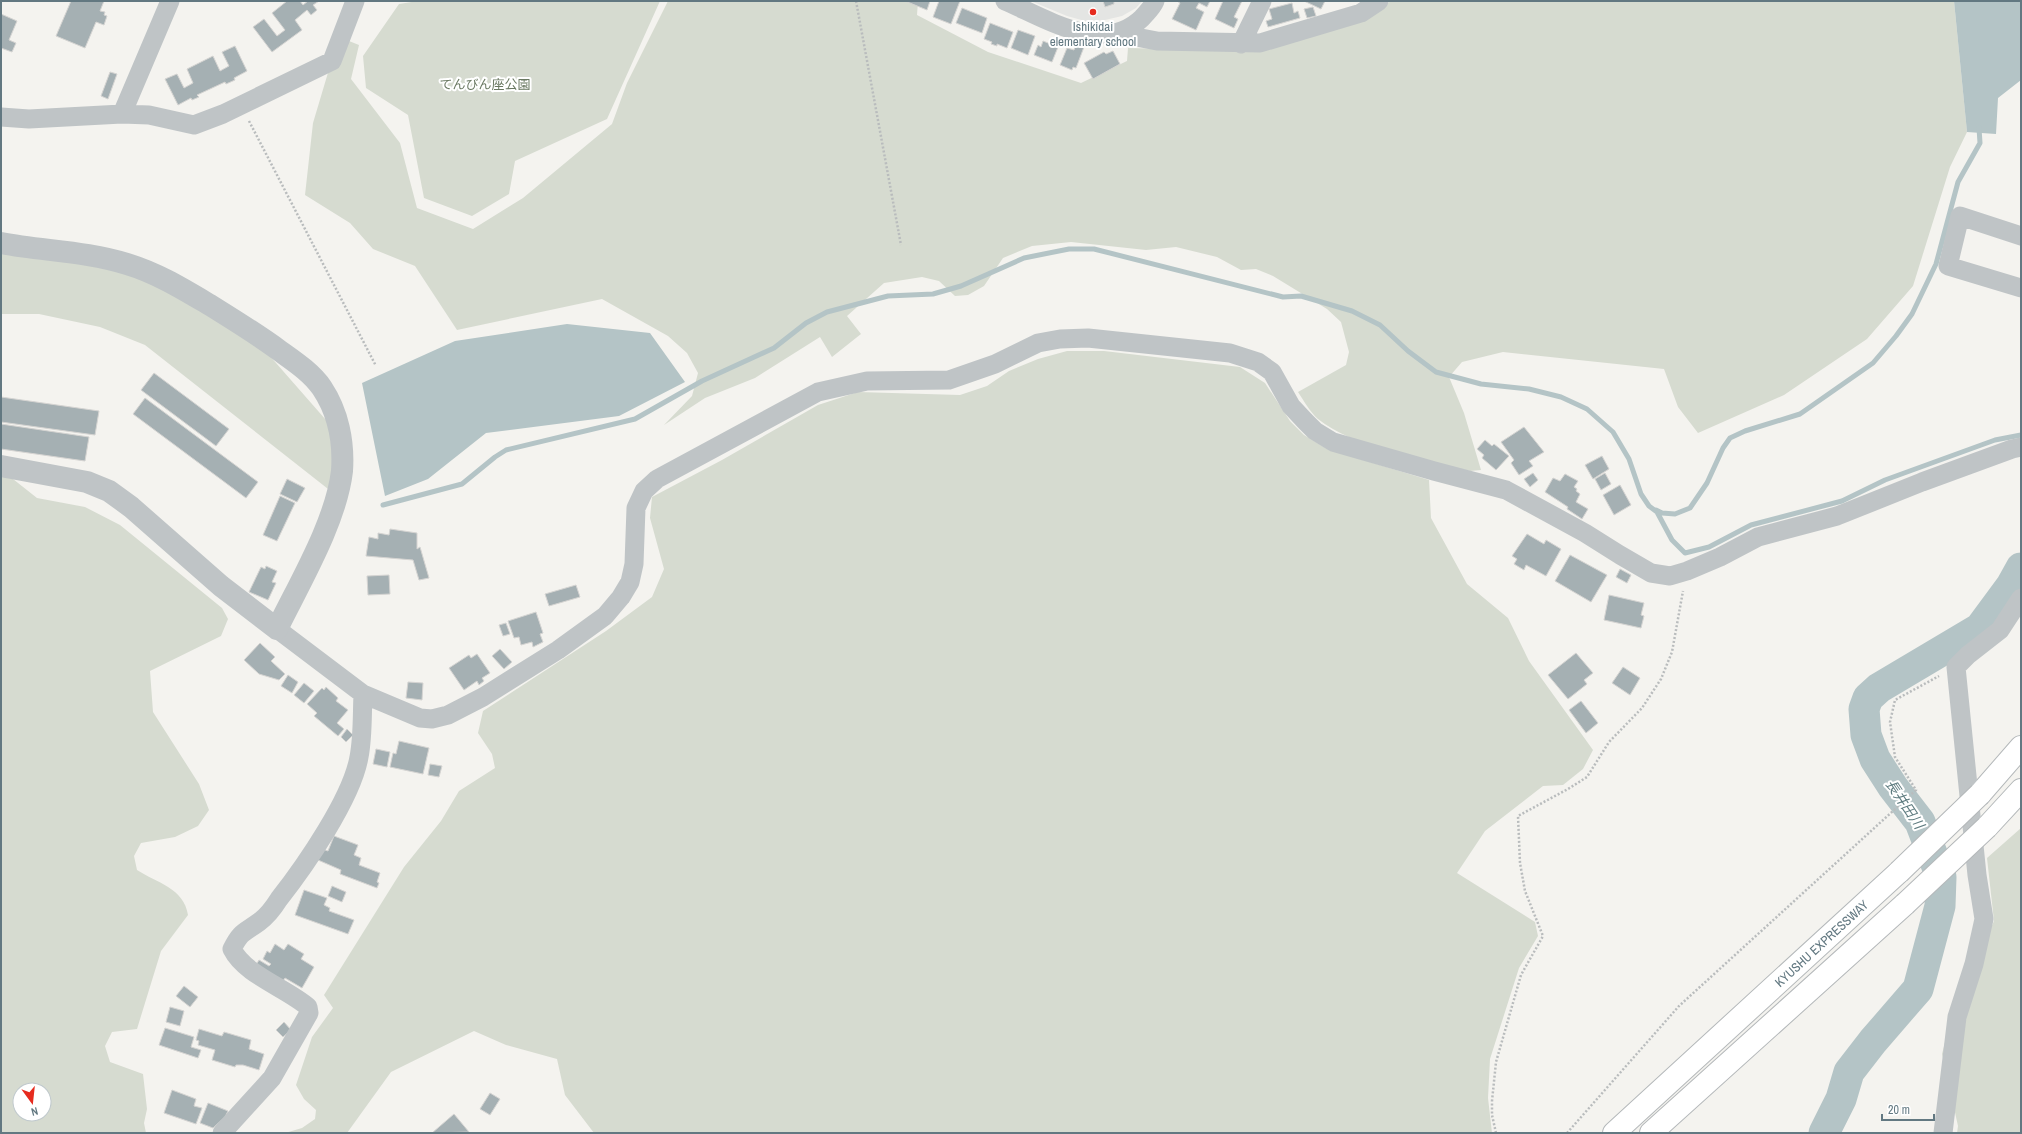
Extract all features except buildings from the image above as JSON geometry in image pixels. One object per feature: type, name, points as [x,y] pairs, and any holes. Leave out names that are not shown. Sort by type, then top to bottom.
[{"type":"highway","name":"KYUSHU EXPRESSWAY","points":[[1614,1133],[1899,872],[1980,794],[2021,748]]},
{"type":"highway","name":"KYUSHU EXPRESSWAY","points":[[1651,1133],[1905,904],[1987,827],[2021,790]]},
{"type":"street","points":[[122,114],[170,1]]},
{"type":"street","points":[[1,117],[29,119],[122,114],[149,115],[194,125],[241,106],[332,61],[355,1]]},
{"type":"street","points":[[1005,1],[1076,31],[1099,36],[1115,33],[1133,26],[1152,8],[1155,1]]},
{"type":"street","points":[[1241,44],[1262,1]]},
{"type":"street","points":[[1115,33],[1157,41],[1241,44],[1260,43],[1361,13],[1379,1]]},
{"type":"street","points":[[2021,236],[1960,216],[1948,266],[2021,288]]},
{"type":"street","points":[[1,243],[27,248],[79,254],[126,263],[166,279],[257,334],[297,364],[321,386],[332,405],[339,428],[342,451],[342,471],[336,501],[320,540],[278,629]]},
{"type":"street","points":[[1,466],[87,482],[109,491],[132,507],[221,586],[363,694],[404,713],[420,718],[432,719],[448,715],[482,697],[558,650],[605,616],[630,582],[634,564],[636,508],[644,491],[657,479],[818,392],[867,381],[949,380],[995,364],[1038,344],[1060,339],[1088,338],[1146,343],[1230,353],[1258,362],[1272,372],[1291,406],[1305,421],[1315,431],[1333,442],[1506,490],[1585,532],[1651,573],[1670,576],[1720,557],[1758,538],[1837,516],[1922,482],[2021,447]]},
{"type":"street","points":[[1942,1133],[1957,1017],[1974,964],[1984,919],[1977,875],[1956,668],[1968,655],[2000,630],[2021,598]]},
{"type":"street","points":[[222,1133],[272,1078],[309,1014],[308,1007],[299,999],[244,965],[236,958],[232,949],[238,937],[245,929],[260,921],[279,900],[337,813],[354,775],[359,757],[363,694]]},
{"type":"path","points":[[856,1],[901,245]]},
{"type":"path","points":[[241,106],[376,366]]},
{"type":"path","points":[[1496,1133],[1492,1115],[1492,1101],[1496,1062],[1521,975],[1543,936],[1525,891],[1520,863],[1518,816],[1587,777],[1609,742],[1642,708],[1661,679],[1672,652],[1686,571]]},
{"type":"path","points":[[1567,1133],[1679,1006],[1916,790],[1895,757],[1890,722],[1895,700],[1956,668]]},
{"type":"shaded area","name":"Ishikidai elementary school","points":[[1031,1],[1142,1],[1136,8],[1122,16],[1105,20],[1085,21],[1067,16]]},
{"type":"shaded area","points":[[1954,1],[2021,1],[2021,80],[1998,98],[1996,134],[1967,132]]},
{"type":"shaded area","points":[[567,324],[650,333],[685,382],[619,416],[486,433],[428,479],[385,496],[362,383],[455,341]]},
{"type":"green space","name":"てんびん座公園","points":[[418,1],[660,1],[607,119],[515,161],[509,194],[472,216],[424,198],[408,115],[366,88],[363,56],[399,4]]},
{"type":"green space","points":[[668,1],[918,1],[917,15],[988,52],[1081,83],[1127,61],[1128,48],[1212,50],[1363,18],[1391,1],[1954,1],[1967,132],[1950,167],[1913,286],[1867,339],[1784,395],[1698,433],[1678,407],[1664,369],[1503,352],[1462,362],[1449,377],[1464,413],[1481,470],[1470,471],[1369,445],[1332,429],[1318,419],[1298,392],[1346,365],[1349,352],[1341,322],[1327,309],[1273,276],[1256,269],[1241,270],[1217,257],[1176,247],[1146,250],[1071,242],[1032,246],[1003,258],[984,286],[968,295],[955,296],[939,281],[922,277],[884,283],[847,316],[861,334],[832,357],[820,337],[755,378],[705,398],[664,425],[692,396],[698,373],[687,353],[668,336],[602,299],[457,330],[415,266],[373,249],[350,223],[305,195],[313,123],[330,66],[349,41],[359,45],[351,79],[400,143],[417,208],[473,229],[523,198],[612,124],[627,83]]},
{"type":"green space","points":[[1,247],[102,257],[255,339],[333,428],[337,496],[145,345],[100,327],[39,314],[1,314]]},
{"type":"green space","points":[[1067,351],[1104,351],[1240,367],[1265,383],[1290,421],[1304,435],[1327,449],[1429,480],[1431,518],[1467,584],[1508,618],[1529,661],[1593,750],[1583,769],[1563,785],[1543,786],[1485,831],[1457,873],[1535,922],[1538,936],[1519,968],[1490,1059],[1488,1098],[1492,1133],[594,1133],[565,1095],[557,1059],[506,1045],[474,1031],[391,1072],[347,1133],[285,1133],[302,1128],[315,1119],[316,1110],[304,1099],[296,1085],[312,1037],[333,1008],[324,995],[404,867],[441,821],[459,791],[495,768],[492,754],[478,733],[483,711],[606,631],[652,597],[664,569],[650,518],[652,497],[722,460],[818,405],[858,392],[960,395],[987,386],[1009,371],[1038,359]]},
{"type":"green space","points":[[1,476],[13,479],[37,498],[85,507],[120,525],[222,608],[228,619],[221,636],[150,671],[153,712],[199,784],[209,810],[198,826],[175,837],[141,843],[134,856],[137,870],[175,892],[181,898],[188,915],[161,951],[137,1029],[112,1032],[105,1046],[110,1062],[143,1074],[147,1109],[144,1123],[146,1133],[1,1133]]},
{"type":"green space","points":[[2021,828],[2021,1133],[1957,1133],[1958,1126],[1942,1054],[1952,1015],[1994,921],[1987,858]]},
{"type":"waterway","points":[[1656,510],[1662,513],[1675,514],[1690,508],[1707,483],[1723,448],[1730,438],[1745,431],[1800,414],[1873,363],[1896,336],[1912,314],[1936,264],[1958,182],[1980,143],[1979,128]]},
{"type":"waterway","points":[[383,505],[462,484],[506,450],[635,419],[702,381],[774,348],[806,323],[827,312],[888,296],[933,294],[961,286],[1024,258],[1069,249],[1094,249],[1283,297],[1301,296],[1352,311],[1380,325],[1408,351],[1436,372],[1481,384],[1529,389],[1561,397],[1587,409],[1613,432],[1629,459],[1641,494],[1649,506],[1657,512],[1672,540],[1685,553],[1709,547],[1751,525],[1842,501],[1885,480],[1995,440],[2021,435]]},
{"type":"waterway","name":"長井田川","points":[[1824,1133],[1841,1099],[1849,1072],[1873,1041],[1918,989],[1940,906],[1941,877],[1920,822],[1893,787],[1875,759],[1866,735],[1864,709],[1868,698],[1879,688],[1980,628],[2011,586],[2021,568]]},
{"type":"place","name":"Ishikidai elementary school","points":[[1093,12]]}]
